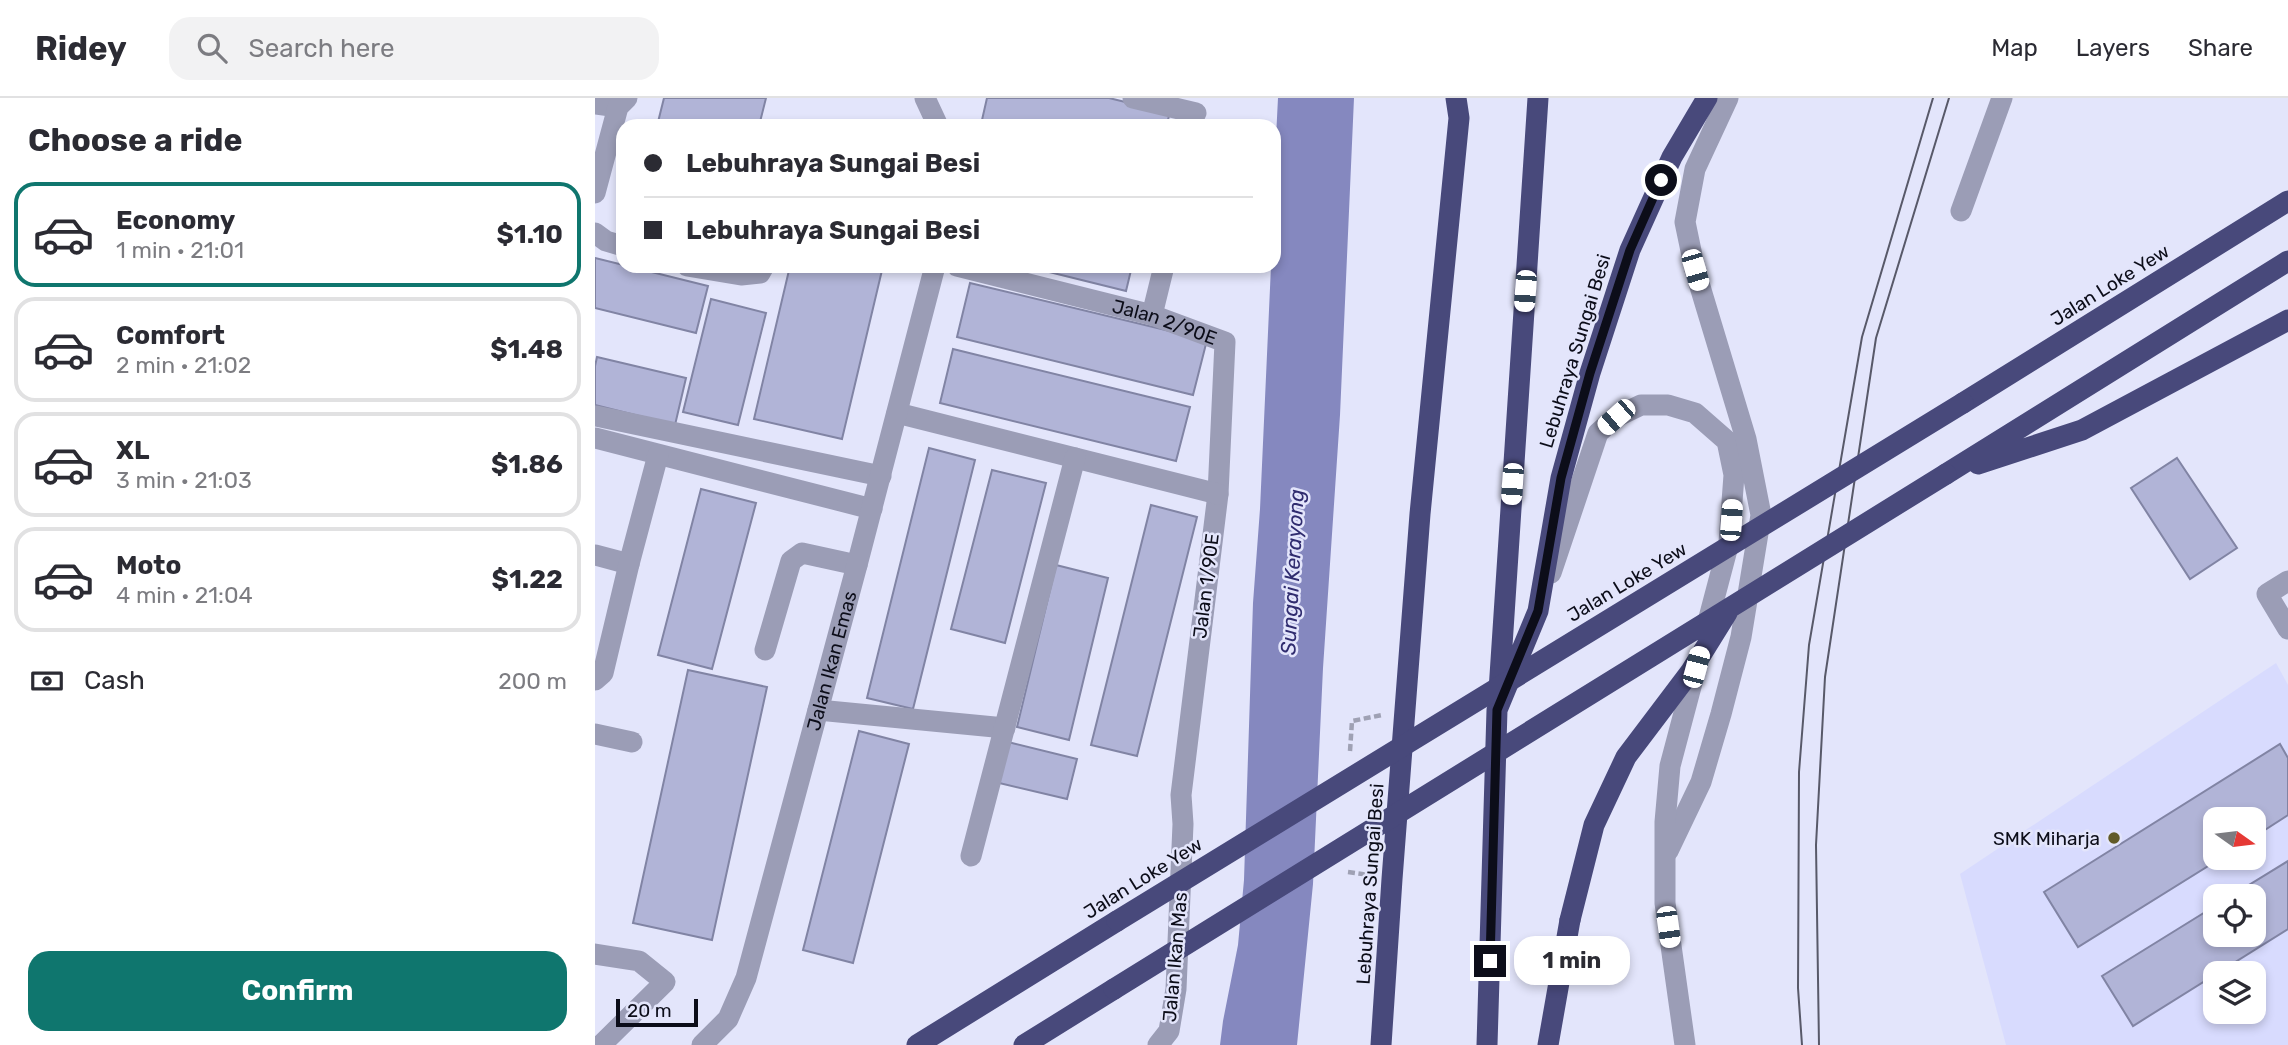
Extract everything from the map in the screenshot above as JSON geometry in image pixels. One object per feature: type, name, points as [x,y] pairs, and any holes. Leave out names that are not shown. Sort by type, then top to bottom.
[{"type":"highway","points":[[1497,710],[1538,98]]},
{"type":"highway","name":"Lebuhraya Sungai Besi","points":[[1487,1045],[1497,710],[1538,611],[1561,478],[1590,373],[1630,250],[1672,156],[1707,98]]},
{"type":"highway","name":"Lebuhraya Sungai Besi","points":[[1381,1045],[1420,514],[1459,105]]},
{"type":"highway","name":"Jalan Loke Yew","points":[[918,1045],[1963,404],[2288,201]]},
{"type":"highway","points":[[1024,1045],[2288,261]]},
{"type":"highway","points":[[1946,474],[2081,430],[2288,320]]},
{"type":"highway","points":[[1548,1045],[1570,919],[1594,825],[1626,757],[1691,671],[1730,608]]},
{"type":"street","points":[[925,98],[935,119]]},
{"type":"street","points":[[1133,98],[1196,112]]},
{"type":"street","points":[[1665,856],[1701,782],[1721,714],[1741,637],[1761,515],[1746,439],[1695,270],[1685,222],[1695,169],[1728,98]]},
{"type":"street","points":[[1961,211],[2002,98]]},
{"type":"street","points":[[595,104],[622,103]]},
{"type":"street","points":[[595,193],[616,123]]},
{"type":"street","points":[[595,233],[616,244]]},
{"type":"street","points":[[729,273],[760,273]]},
{"type":"street","name":"Jalan Ikan Emas","points":[[702,1045],[729,1019],[746,978],[933,273]]},
{"type":"street","name":"Jalan 2/90E","points":[[985,273],[1152,315],[1225,342],[1218,494]]},
{"type":"street","points":[[1152,315],[1162,273]]},
{"type":"street","points":[[1538,611],[1598,433],[1616,417],[1641,405],[1668,405],[1695,413],[1727,441],[1734,475],[1729,542],[1670,766],[1665,822],[1665,904],[1685,1045]]},
{"type":"street","points":[[897,413],[1218,494]]},
{"type":"street","points":[[596,416],[881,476]]},
{"type":"street","points":[[595,438],[872,509]]},
{"type":"street","points":[[595,680],[603,673],[658,455]]},
{"type":"street","points":[[971,856],[1075,458]]},
{"type":"street","name":"Jalan 1/90E","points":[[1183,824],[1181,795],[1218,494]]},
{"type":"street","points":[[765,650],[791,561],[801,553],[857,565]]},
{"type":"street","points":[[595,555],[629,564]]},
{"type":"street","points":[[2288,581],[2267,594],[2288,629]]},
{"type":"street","points":[[818,710],[1005,728]]},
{"type":"street","points":[[595,734],[632,742]]},
{"type":"street","name":"Jalan Ikan Mas","points":[[1158,1045],[1169,1031],[1176,989],[1183,824]]},
{"type":"street","points":[[595,954],[639,961],[665,982],[601,1045]]},
{"type":"shaded area","name":"SMK Miharja","points":[[2276,663],[2288,685],[2288,1045],[2006,1045],[1960,874]]},
{"type":"water","name":"Sungai Kerayong","points":[[1278,98],[1354,98],[1340,415],[1323,668],[1313,884],[1297,1045],[1220,1045],[1238,945],[1244,880],[1253,603],[1271,273],[1281,273],[1281,119],[1277,119]]},
{"type":"building","points":[[664,98],[766,98],[761,119],[659,119]]},
{"type":"building","points":[[987,98],[1109,98],[1170,113],[1168,119],[982,119]]},
{"type":"building","points":[[595,258],[616,263],[616,273],[656,273],[708,286],[696,333],[595,308]]},
{"type":"building","points":[[788,273],[881,273],[842,439],[754,419]]},
{"type":"building","points":[[1053,273],[1130,273],[1126,291]]},
{"type":"building","points":[[970,283],[1207,340],[1193,395],[957,337]]},
{"type":"building","points":[[711,299],[766,313],[738,425],[683,412]]},
{"type":"building","points":[[953,349],[1190,407],[1176,461],[940,403]]},
{"type":"building","points":[[597,357],[686,378],[675,425],[595,405]]},
{"type":"building","points":[[929,448],[975,460],[913,709],[867,698]]},
{"type":"building","points":[[2177,458],[2237,548],[2190,579],[2131,488]]},
{"type":"building","points":[[992,470],[1046,483],[1005,643],[951,629]]},
{"type":"building","points":[[701,489],[756,503],[712,669],[658,655]]},
{"type":"building","points":[[1151,505],[1197,517],[1137,756],[1091,745]]},
{"type":"building","points":[[1056,565],[1108,578],[1069,740],[1017,727]]},
{"type":"building","points":[[688,670],[767,687],[712,940],[633,923]]},
{"type":"building","points":[[859,731],[909,744],[853,963],[803,950]]},
{"type":"building","points":[[1004,741],[1077,759],[1067,799],[995,782]]},
{"type":"building","points":[[2280,744],[2288,758],[2288,815],[2266,829],[2266,807],[2203,807],[2203,869],[2078,947],[2044,892]]},
{"type":"building","points":[[2288,861],[2288,929],[2266,943],[2266,884],[2251,884]]},
{"type":"building","points":[[2203,913],[2203,947],[2259,947],[2237,961],[2203,961],[2203,982],[2133,1026],[2102,976]]},
{"type":"tram line","points":[[1802,1045],[1798,988],[1799,772],[1809,645],[1862,337],[1933,98]]},
{"type":"tram line","points":[[1819,1045],[1816,845],[1825,677],[1876,338],[1949,98]]},
{"type":"place","name":"SMK Miharja","points":[[2114,838]]},
{"type":"route","points":[[1490,961],[1497,710],[1538,611],[1561,478],[1590,373],[1630,250],[1661,180]]}]
